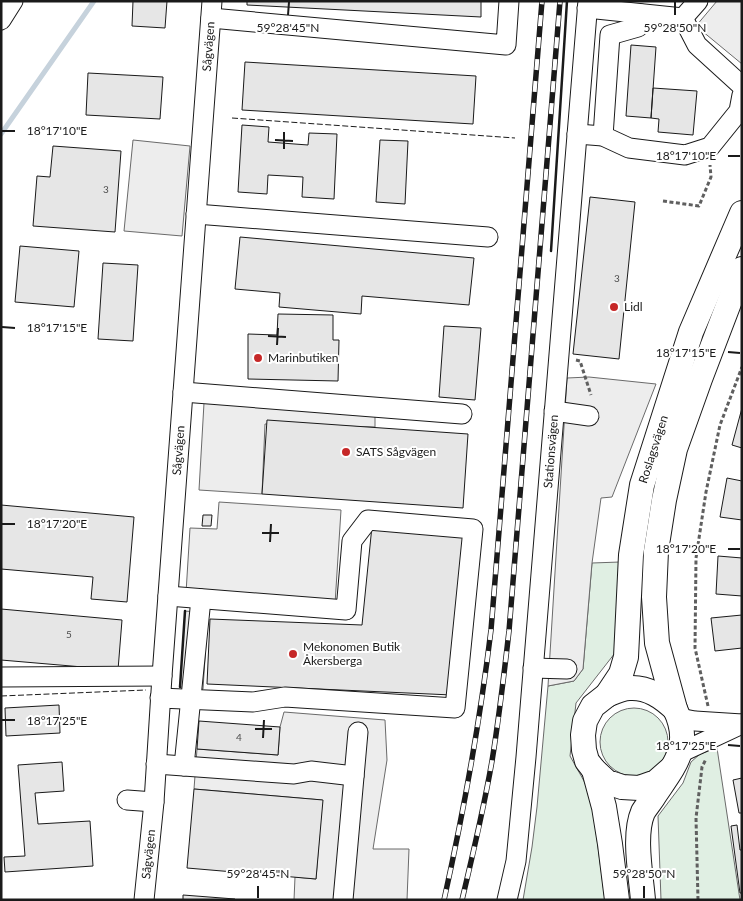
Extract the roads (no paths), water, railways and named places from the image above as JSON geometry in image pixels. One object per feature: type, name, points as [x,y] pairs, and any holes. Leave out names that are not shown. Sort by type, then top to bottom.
[{"type":"main road","name":"Roslagsvägen","points":[[742,213],[691,332],[642,485],[631,555],[626,657],[620,674],[607,694],[593,706],[585,721],[582,735],[587,761],[607,782],[622,787],[639,788],[656,782],[676,761],[682,734],[657,643],[654,597],[656,551],[675,449],[742,269]]},
{"type":"main road","points":[[607,694],[628,688],[646,690],[664,699],[677,714]]},
{"type":"main road","points":[[643,900],[638,846],[643,812],[676,761]]},
{"type":"main road","name":"Roslagsvägen","points":[[594,770],[604,808],[617,900]]},
{"type":"street","points":[[1,20],[13,1]]},
{"type":"street","points":[[212,9],[506,45],[510,1]]},
{"type":"street","points":[[683,18],[698,1]]},
{"type":"street","points":[[588,4],[641,14],[683,18]]},
{"type":"street","name":"Stationsvägen","points":[[507,900],[516,860],[588,4]]},
{"type":"street","name":"Sågvägen","points":[[144,900],[154,802],[160,698],[212,9]]},
{"type":"street","points":[[603,136],[610,35],[638,26],[641,14]]},
{"type":"street","points":[[683,18],[697,45],[742,86]]},
{"type":"street","points":[[577,134],[603,136],[629,148],[685,155],[710,147],[740,111],[742,95]]},
{"type":"street","points":[[196,214],[488,237]]},
{"type":"street","points":[[183,392],[462,414]]},
{"type":"street","points":[[554,411],[589,416]]},
{"type":"street","points":[[160,698],[253,702],[285,697],[455,708],[473,529],[368,520],[352,541],[346,610],[168,596]]},
{"type":"street","points":[[184,766],[201,599]]},
{"type":"street","points":[[533,668],[567,669]]},
{"type":"street","points":[[1,676],[162,676]]},
{"type":"street","points":[[677,714],[712,730]]},
{"type":"street","points":[[676,761],[712,730],[742,724]]},
{"type":"street","points":[[343,900],[358,732]]},
{"type":"street","points":[[156,764],[294,774],[310,771],[354,776]]},
{"type":"street","points":[[127,800],[154,802]]},
{"type":"waterway","points":[[1,134],[94,1]]},
{"type":"railway","points":[[444,900],[471,765],[491,630],[542,1]]},
{"type":"railway","points":[[462,900],[492,761],[509,631],[560,1]]},
{"type":"place","name":"Lidl","points":[[614,307]]},
{"type":"place","name":"Marinbutiken","points":[[258,358]]},
{"type":"place","name":"SATS Sågvägen","points":[[346,452]]},
{"type":"place","name":"Mekonomen Butik Åkersberga","points":[[293,654]]}]
